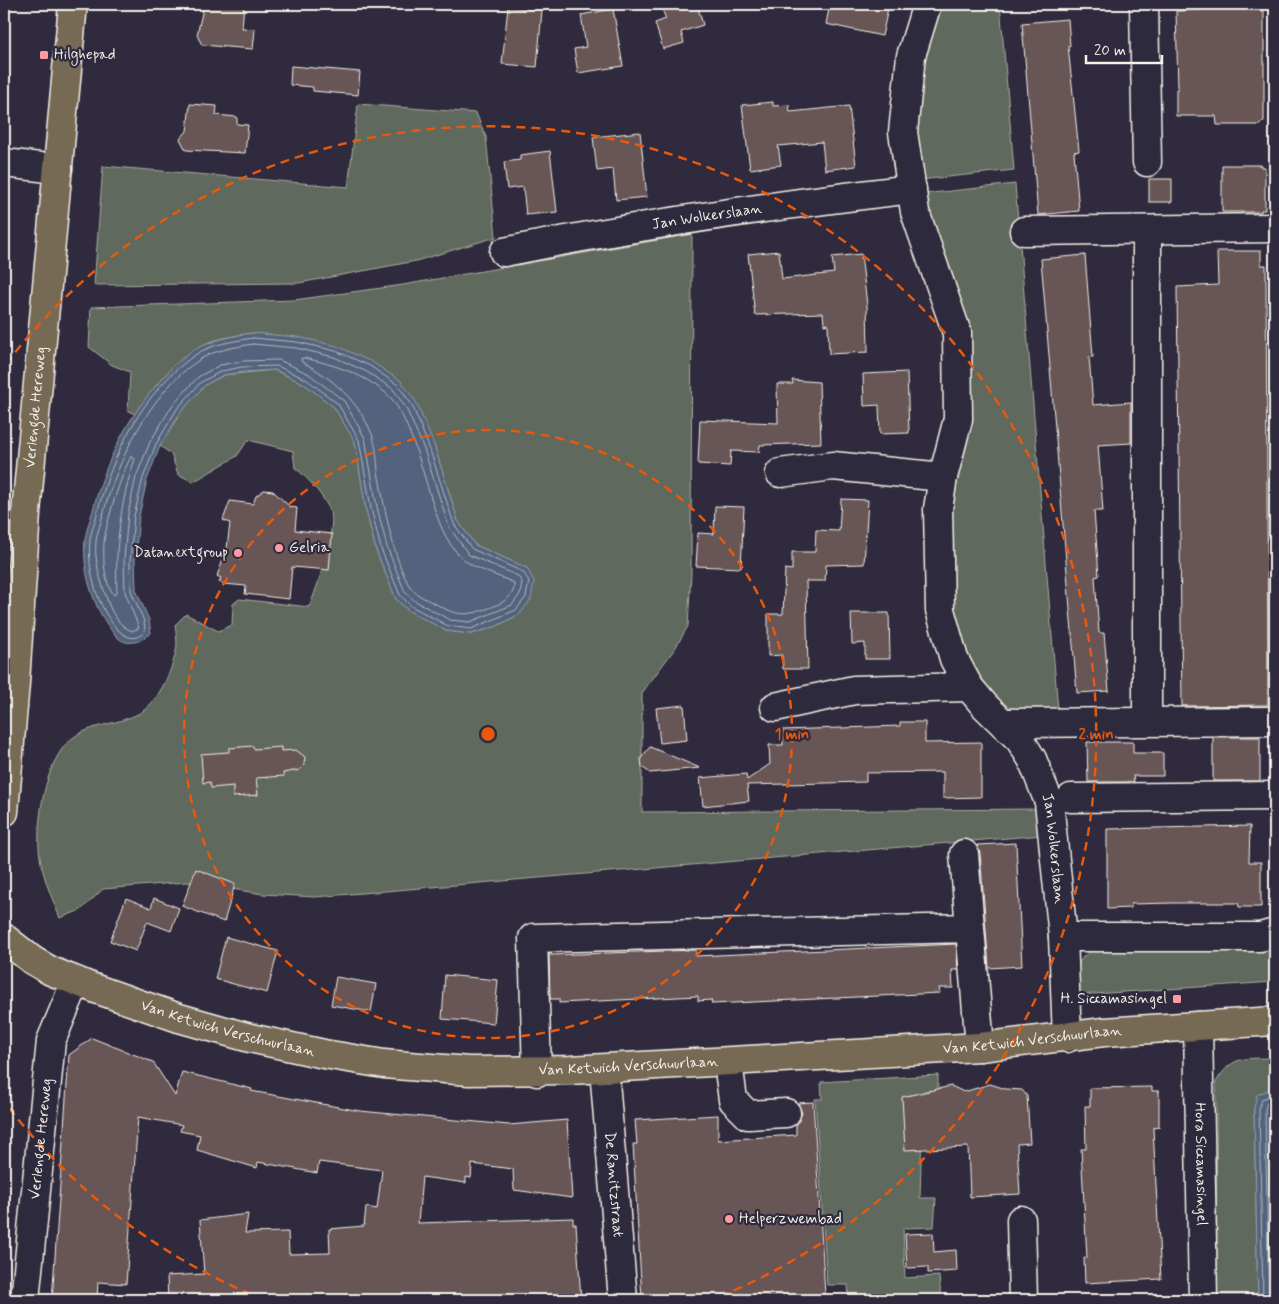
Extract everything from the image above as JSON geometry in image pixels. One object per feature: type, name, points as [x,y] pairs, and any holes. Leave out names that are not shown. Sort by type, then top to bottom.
[{"type":"main road","name":"Verlengde Hereweg","points":[[4,812],[15,683],[26,512],[73,4]]},
{"type":"main road","name":"Van Ketwich Verschuurlaan","points":[[4,938],[32,960],[76,981],[179,1018],[250,1038],[324,1054],[384,1064],[446,1069],[537,1072],[728,1062],[980,1047],[1067,1038],[1104,1032],[1275,1022]]},
{"type":"street","name":"Jan Wolkerslaan","points":[[927,4],[911,56],[903,132],[915,212],[957,333],[958,419],[943,477],[938,509],[940,610],[954,659],[969,687],[984,706],[1020,740],[1032,759],[1050,802],[1063,936],[1067,1038]]},
{"type":"street","points":[[1144,4],[1147,162]]},
{"type":"street","points":[[4,163],[58,169]]},
{"type":"street","name":"Jan Wolkerslaan","points":[[504,252],[589,235],[704,217],[912,189]]},
{"type":"street","points":[[1024,231],[1275,228]]},
{"type":"street","points":[[1147,230],[1147,721]]},
{"type":"street","points":[[780,473],[833,466],[943,477]]},
{"type":"street","points":[[775,707],[854,690],[969,687]]},
{"type":"street","points":[[1003,723],[1275,720]]},
{"type":"street","points":[[1071,798],[1275,796]]},
{"type":"street","points":[[964,854],[980,1047]]},
{"type":"street","points":[[537,1072],[533,938],[970,928]]},
{"type":"street","points":[[1063,936],[1267,935]]},
{"type":"street","name":"Verlengde Hereweg","points":[[25,1300],[51,1041],[76,981]]},
{"type":"street","name":"Hora Siccamasingel","points":[[1198,1026],[1203,1300]]},
{"type":"street","points":[[728,1062],[733,1100],[748,1115],[786,1114]]},
{"type":"street","name":"De Ranitzstraat","points":[[604,1068],[623,1300]]},
{"type":"street","points":[[1021,1220],[1023,1300]]},
{"type":"shaded area","points":[[938,4],[1000,4],[1014,170],[919,180],[914,127],[922,61]]},
{"type":"shaded area","points":[[358,104],[476,113],[486,137],[496,237],[416,261],[299,283],[94,285],[103,166],[348,187]]},
{"type":"shaded area","points":[[1015,184],[1058,710],[1024,713],[1004,709],[975,678],[951,608],[949,503],[966,437],[923,194]]},
{"type":"shaded area","points":[[692,234],[691,573],[688,626],[676,647],[642,693],[642,812],[1040,809],[1043,835],[315,897],[263,894],[187,882],[103,889],[81,910],[60,918],[42,867],[39,835],[42,803],[46,786],[51,770],[66,744],[84,731],[123,720],[145,710],[163,687],[176,651],[175,625],[186,614],[218,631],[232,625],[233,604],[239,599],[309,607],[325,560],[331,532],[331,513],[316,488],[295,468],[293,451],[248,440],[237,456],[193,482],[178,474],[171,454],[160,446],[181,412],[205,385],[224,375],[274,370],[303,383],[334,407],[355,441],[366,510],[376,550],[396,599],[409,611],[447,631],[471,634],[497,626],[520,614],[527,568],[475,545],[458,521],[434,445],[252,333],[214,341],[193,350],[168,371],[135,414],[128,411],[130,372],[112,365],[89,347],[91,307],[294,300],[403,285]]},
{"type":"shaded area","points":[[1273,943],[1274,982],[1078,995],[1078,967],[1083,957],[1096,949]]},
{"type":"shaded area","points":[[1275,1058],[1275,1089],[1270,1089],[1254,1108],[1258,1300],[1217,1300],[1216,1082],[1222,1073],[1234,1062],[1248,1059]]},
{"type":"shaded area","points":[[938,1075],[938,1090],[923,1091],[920,1198],[936,1198],[934,1227],[903,1228],[905,1278],[939,1276],[941,1297],[849,1300],[848,1285],[827,1285],[815,1099],[822,1099],[821,1082]]},
{"type":"water","points":[[252,333],[298,337],[337,346],[372,362],[401,381],[416,402],[434,445],[458,521],[475,545],[527,568],[534,581],[531,599],[520,614],[497,626],[471,634],[447,631],[409,611],[396,599],[376,550],[366,510],[355,442],[334,407],[303,383],[275,370],[223,375],[205,385],[181,412],[160,446],[147,480],[139,516],[135,560],[136,590],[149,620],[151,633],[143,639],[133,642],[124,641],[115,635],[95,603],[85,565],[85,540],[88,525],[114,450],[135,413],[148,396],[187,355],[215,341]]},
{"type":"water","points":[[1270,1089],[1275,1089],[1275,1300],[1258,1300],[1254,1108],[1257,1095]]},
{"type":"building","points":[[204,4],[244,4],[242,28],[255,29],[253,49],[202,45],[197,35]]},
{"type":"building","points":[[660,4],[697,4],[703,25],[681,32],[684,43],[663,49],[655,23],[666,19]]},
{"type":"building","points":[[830,4],[889,4],[882,36],[826,24]]},
{"type":"building","points":[[508,7],[542,10],[537,67],[502,64]]},
{"type":"building","points":[[613,9],[623,66],[578,73],[574,49],[586,47],[581,15]]},
{"type":"building","points":[[1260,9],[1260,11],[1264,11],[1264,122],[1260,123],[1260,125],[1217,125],[1216,116],[1176,116],[1176,89],[1178,89],[1176,11]]},
{"type":"building","points":[[1068,19],[1070,46],[1068,46],[1079,151],[1074,152],[1079,211],[1038,215],[1022,23]]},
{"type":"building","points":[[291,66],[360,72],[358,95],[313,91],[313,87],[290,85]]},
{"type":"building","points":[[773,102],[773,106],[789,105],[790,112],[849,106],[856,166],[825,170],[822,142],[778,146],[781,165],[750,169],[742,105]]},
{"type":"building","points":[[190,104],[217,106],[216,115],[237,117],[237,124],[248,125],[245,153],[186,150],[180,139],[187,131]]},
{"type":"building","points":[[640,132],[647,197],[616,200],[613,169],[597,171],[593,137]]},
{"type":"building","points":[[550,151],[557,212],[526,215],[523,187],[507,189],[504,162],[520,160],[520,155]]},
{"type":"building","points":[[1222,165],[1261,165],[1261,167],[1265,167],[1265,210],[1261,210],[1261,212],[1222,212]]},
{"type":"building","points":[[1149,179],[1172,179],[1172,202],[1149,202]]},
{"type":"building","points":[[779,251],[782,279],[834,273],[832,257],[861,254],[867,305],[868,352],[829,354],[828,324],[824,325],[823,313],[755,315],[748,254]]},
{"type":"building","points":[[1217,251],[1261,251],[1261,265],[1266,265],[1268,705],[1182,706],[1177,287],[1218,285]]},
{"type":"building","points":[[1085,255],[1093,357],[1089,357],[1093,405],[1131,402],[1131,443],[1098,445],[1103,511],[1094,511],[1099,576],[1095,577],[1099,633],[1104,633],[1109,691],[1077,693],[1041,259]]},
{"type":"building","points":[[907,372],[909,433],[880,434],[879,405],[864,406],[863,374]]},
{"type":"building","points":[[792,380],[819,382],[821,443],[760,445],[759,452],[731,451],[730,466],[698,464],[700,420],[778,423],[777,384],[793,384]]},
{"type":"building","name":"Gelria","points":[[264,490],[273,491],[290,507],[297,508],[295,530],[332,534],[329,570],[292,567],[289,599],[245,594],[246,586],[224,584],[219,582],[221,578],[217,576],[227,548],[230,523],[223,520],[230,501],[253,504],[256,496]]},
{"type":"building","points":[[841,499],[868,500],[864,564],[826,565],[825,581],[806,581],[808,669],[783,669],[782,655],[768,656],[768,614],[783,614],[785,569],[792,570],[792,552],[815,552],[816,530],[839,531]]},
{"type":"building","points":[[715,506],[744,507],[741,568],[696,566],[698,533],[714,534]]},
{"type":"building","points":[[851,613],[889,613],[890,659],[865,659],[865,643],[852,644]]},
{"type":"building","points":[[684,705],[687,740],[660,743],[656,708]]},
{"type":"building","points":[[900,722],[925,722],[925,743],[981,742],[981,797],[943,798],[943,772],[866,773],[866,782],[747,785],[749,801],[703,806],[700,778],[746,774],[747,780],[770,764],[769,745],[783,745],[782,730],[900,726]]},
{"type":"building","points":[[1213,737],[1260,737],[1260,781],[1213,781]]},
{"type":"building","points":[[1087,742],[1133,742],[1133,753],[1163,753],[1163,776],[1133,776],[1134,782],[1088,782]]},
{"type":"building","points":[[253,746],[254,749],[281,747],[281,751],[296,750],[305,757],[304,765],[299,770],[283,773],[284,776],[256,778],[258,795],[233,797],[233,786],[211,788],[210,782],[203,783],[201,754],[229,752],[229,748]]},
{"type":"building","points":[[650,747],[700,768],[650,773],[642,767],[641,758]]},
{"type":"building","points":[[1250,826],[1249,862],[1261,862],[1261,907],[1239,907],[1238,903],[1174,903],[1131,904],[1131,908],[1107,909],[1107,829]]},
{"type":"building","points":[[1016,843],[1022,966],[989,968],[980,853],[977,845]]},
{"type":"building","points":[[196,869],[235,884],[224,922],[182,906]]},
{"type":"building","points":[[126,898],[151,908],[154,898],[179,908],[171,931],[147,922],[136,951],[110,941]]},
{"type":"building","points":[[226,937],[278,951],[267,993],[215,979]]},
{"type":"building","points":[[956,944],[958,970],[952,970],[953,988],[939,988],[940,993],[712,1004],[711,1000],[698,1001],[698,996],[559,1003],[559,999],[550,999],[549,955],[696,950],[696,956]]},
{"type":"building","points":[[445,975],[498,980],[494,1023],[442,1019]]},
{"type":"building","points":[[336,977],[376,984],[371,1012],[331,1005]]},
{"type":"building","points":[[92,1038],[153,1062],[175,1096],[182,1072],[252,1089],[251,1091],[360,1111],[509,1125],[567,1120],[572,1198],[514,1190],[513,1169],[472,1164],[471,1178],[466,1177],[466,1183],[422,1177],[418,1223],[573,1218],[573,1224],[576,1224],[581,1300],[168,1300],[167,1276],[204,1274],[200,1220],[248,1214],[245,1233],[288,1232],[289,1254],[330,1253],[329,1229],[364,1226],[366,1207],[377,1209],[382,1170],[319,1162],[317,1173],[258,1162],[257,1168],[197,1150],[200,1135],[180,1131],[182,1125],[138,1117],[126,1284],[98,1282],[97,1300],[52,1300],[69,1055]]},
{"type":"building","points":[[990,1084],[1006,1089],[1022,1090],[1027,1096],[1030,1143],[1017,1144],[1020,1194],[970,1197],[968,1147],[905,1150],[902,1097],[951,1086],[964,1092]]},
{"type":"building","points":[[1152,1087],[1152,1091],[1159,1091],[1159,1127],[1153,1128],[1161,1279],[1085,1283],[1084,1258],[1087,1258],[1081,1149],[1086,1149],[1085,1106],[1090,1106],[1090,1088]]},
{"type":"building","name":"Helperzwembad","points":[[813,1102],[825,1294],[744,1300],[642,1300],[633,1144],[637,1144],[635,1120],[718,1115],[718,1140],[796,1135],[796,1125],[802,1113],[798,1103]]},
{"type":"building","points":[[933,1233],[934,1252],[956,1250],[957,1271],[928,1273],[928,1267],[907,1268],[905,1234]]},
{"type":"place","name":"Hilghepad","points":[[44,55]]},
{"type":"place","name":"Gelria","points":[[279,548]]},
{"type":"place","name":"Datanextgroup","points":[[238,553]]},
{"type":"place","name":"H. Siccamasingel","points":[[1177,999]]},
{"type":"place","name":"Helperzwembad","points":[[729,1219]]}]
